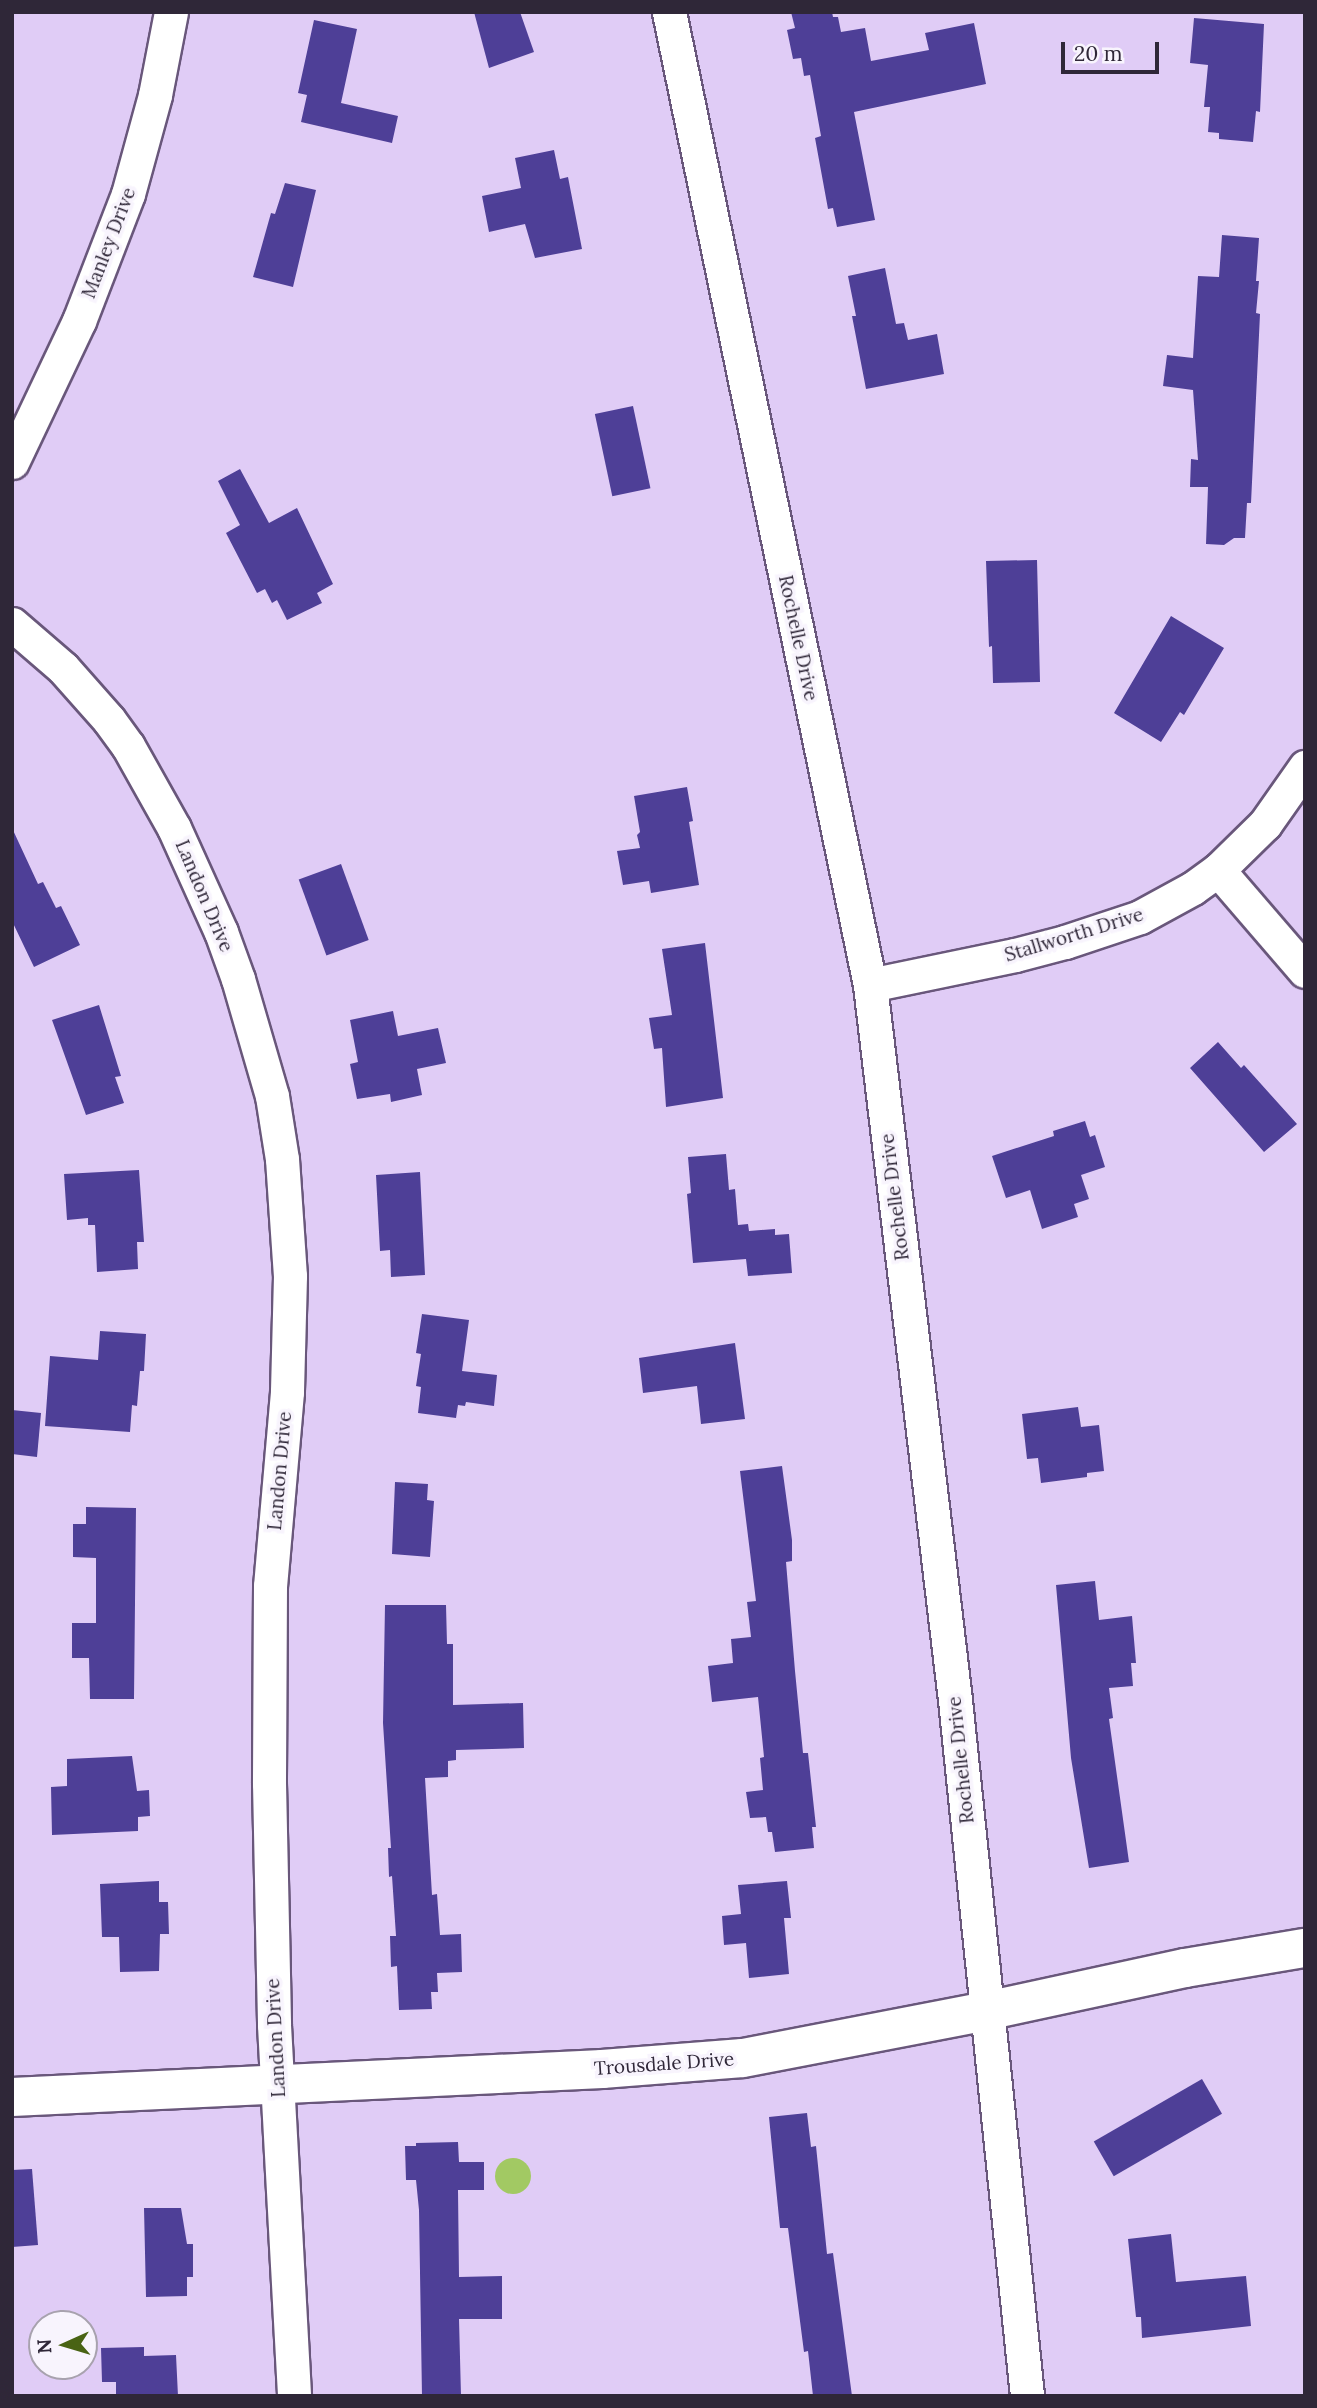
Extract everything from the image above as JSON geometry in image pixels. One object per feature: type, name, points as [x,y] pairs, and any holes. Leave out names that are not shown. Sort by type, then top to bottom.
[{"type":"street","name":"Manley Drive","points":[[12,462],[79,321],[128,194],[155,95],[171,12]]},
{"type":"street","name":"Rochelle Drive","points":[[669,12],[870,985],[955,1700],[1027,2396]]},
{"type":"street","name":"Landon Drive","points":[[12,624],[92,699],[128,746],[158,799],[221,932],[272,1096],[282,1159],[290,1276],[287,1392],[269,1626],[269,1783],[278,2082],[294,2396]]},
{"type":"street","name":"Stallworth Drive","points":[[870,985],[966,967],[1065,943],[1140,917],[1194,888],[1218,870],[1265,824],[1305,768]]},
{"type":"street","points":[[1218,870],[1305,971]]},
{"type":"street","name":"Trousdale Drive","points":[[12,2097],[702,2062],[770,2054],[1185,1968],[1305,1948]]},
{"type":"shaded area","points":[[513,2158],[526,2163],[531,2176],[526,2189],[513,2194],[500,2189],[495,2176],[500,2163]]},
{"type":"building","points":[[474,12],[520,12],[534,52],[489,68]]},
{"type":"building","points":[[791,12],[832,12],[833,17],[838,17],[841,32],[865,28],[871,61],[929,50],[925,33],[974,23],[986,84],[854,112],[875,220],[837,227],[833,208],[828,209],[815,138],[821,136],[810,75],[804,76],[801,58],[793,59],[787,30],[795,28]]},
{"type":"building","points":[[1194,18],[1264,24],[1260,112],[1256,111],[1253,142],[1219,139],[1219,133],[1208,132],[1210,107],[1204,107],[1208,65],[1190,63]]},
{"type":"building","points":[[314,20],[357,29],[341,103],[398,116],[392,143],[301,122],[307,95],[298,93]]},
{"type":"building","points":[[554,150],[560,179],[568,177],[582,249],[535,258],[525,224],[489,232],[482,196],[521,188],[515,158]]},
{"type":"building","points":[[285,183],[316,190],[293,287],[253,277],[271,213],[275,214]]},
{"type":"building","points":[[1222,235],[1259,238],[1256,313],[1260,314],[1251,503],[1247,503],[1245,538],[1234,538],[1224,545],[1206,544],[1208,487],[1190,487],[1191,459],[1198,460],[1193,390],[1163,386],[1167,355],[1193,358],[1198,276],[1219,277]]},
{"type":"building","points":[[885,268],[896,324],[904,323],[908,340],[937,334],[944,374],[866,389],[852,316],[856,316],[848,276]]},
{"type":"building","points":[[633,406],[650,488],[612,496],[595,414]]},
{"type":"building","points":[[240,469],[269,523],[297,508],[333,584],[317,593],[322,603],[287,620],[277,600],[272,603],[265,589],[257,593],[226,533],[240,525],[218,481]]},
{"type":"building","points":[[1037,560],[1040,682],[993,683],[986,561]]},
{"type":"building","points":[[1171,616],[1224,648],[1184,715],[1180,712],[1161,742],[1114,713]]},
{"type":"building","points":[[687,787],[693,821],[689,822],[699,885],[651,893],[649,881],[623,885],[617,851],[640,848],[634,796]]},
{"type":"building","points":[[12,828],[38,884],[43,882],[56,908],[61,906],[80,945],[34,967],[12,921]]},
{"type":"building","points":[[341,864],[369,940],[326,956],[299,879]]},
{"type":"building","points":[[705,943],[723,1098],[666,1107],[662,1048],[654,1049],[649,1018],[672,1015],[662,949]]},
{"type":"building","points":[[99,1005],[121,1076],[115,1077],[124,1103],[86,1115],[52,1020]]},
{"type":"building","points":[[393,1011],[398,1036],[438,1028],[446,1063],[417,1069],[422,1095],[391,1102],[390,1094],[357,1099],[350,1064],[358,1062],[350,1020]]},
{"type":"building","points":[[1218,1042],[1241,1068],[1244,1065],[1297,1124],[1264,1152],[1190,1068]]},
{"type":"building","points":[[1085,1121],[1090,1137],[1095,1135],[1105,1167],[1081,1175],[1089,1199],[1074,1204],[1078,1217],[1042,1229],[1030,1190],[1006,1198],[992,1156],[1054,1136],[1053,1131]]},
{"type":"building","points":[[726,1154],[729,1190],[735,1189],[738,1225],[748,1224],[749,1231],[775,1229],[775,1235],[789,1234],[792,1273],[748,1276],[746,1259],[693,1263],[687,1194],[691,1193],[688,1157]]},
{"type":"building","points":[[139,1170],[144,1242],[137,1242],[138,1269],[97,1272],[95,1225],[88,1225],[88,1218],[67,1220],[64,1174]]},
{"type":"building","points":[[420,1172],[425,1275],[391,1277],[390,1250],[380,1251],[376,1175]]},
{"type":"building","points":[[422,1314],[469,1320],[462,1371],[497,1375],[494,1406],[466,1402],[465,1406],[458,1405],[456,1418],[418,1413],[421,1387],[416,1386],[421,1354],[416,1353]]},
{"type":"building","points":[[100,1331],[146,1334],[144,1371],[140,1371],[137,1406],[132,1405],[130,1432],[45,1426],[50,1356],[98,1360]]},
{"type":"building","points":[[735,1343],[745,1419],[701,1424],[697,1386],[643,1393],[639,1358]]},
{"type":"building","points":[[1078,1407],[1081,1427],[1099,1425],[1104,1471],[1087,1473],[1087,1477],[1041,1483],[1038,1458],[1027,1459],[1022,1414]]},
{"type":"building","points":[[12,1410],[41,1413],[37,1457],[12,1454]]},
{"type":"building","points":[[782,1466],[792,1540],[792,1561],[786,1562],[795,1671],[803,1753],[808,1753],[816,1827],[812,1827],[814,1848],[775,1852],[766,1817],[750,1818],[746,1792],[763,1790],[760,1758],[764,1757],[758,1697],[712,1702],[708,1666],[733,1663],[731,1639],[751,1637],[747,1602],[756,1601],[740,1471]]},
{"type":"building","points":[[395,1482],[428,1484],[427,1500],[434,1501],[430,1557],[392,1554]]},
{"type":"building","points":[[86,1507],[136,1508],[134,1699],[90,1699],[89,1658],[72,1658],[72,1623],[96,1623],[96,1558],[73,1557],[73,1524],[86,1524]]},
{"type":"building","points":[[1095,1581],[1099,1620],[1132,1616],[1136,1663],[1131,1663],[1133,1686],[1109,1688],[1113,1718],[1109,1719],[1129,1862],[1089,1868],[1071,1758],[1056,1585]]},
{"type":"building","points":[[385,1605],[446,1605],[447,1644],[453,1644],[453,1705],[523,1703],[524,1748],[456,1750],[456,1760],[448,1761],[448,1777],[425,1778],[432,1895],[437,1894],[440,1935],[461,1934],[462,1972],[437,1973],[438,1992],[431,1992],[432,2009],[399,2010],[397,1966],[391,1967],[390,1936],[396,1936],[392,1876],[389,1877],[388,1848],[391,1848],[383,1723]]},
{"type":"building","points":[[132,1756],[137,1791],[149,1790],[150,1816],[138,1817],[138,1831],[52,1835],[51,1787],[67,1786],[67,1759]]},
{"type":"building","points":[[159,1881],[159,1902],[168,1902],[169,1934],[160,1934],[159,1971],[120,1972],[119,1937],[102,1937],[100,1884]]},
{"type":"building","points":[[787,1881],[791,1918],[784,1918],[789,1974],[749,1978],[746,1943],[724,1945],[722,1916],[741,1914],[738,1885]]},
{"type":"building","points":[[1202,2079],[1222,2114],[1114,2176],[1094,2142]]},
{"type":"building","points":[[807,2113],[811,2147],[816,2146],[827,2254],[833,2253],[852,2396],[813,2396],[808,2351],[804,2352],[788,2228],[780,2228],[769,2117]]},
{"type":"building","points":[[458,2142],[459,2162],[484,2162],[484,2190],[458,2190],[459,2277],[502,2276],[502,2319],[459,2319],[461,2396],[422,2396],[419,2210],[416,2180],[406,2180],[405,2146],[416,2146],[416,2143]]},
{"type":"building","points":[[32,2169],[38,2245],[12,2247],[12,2170]]},
{"type":"building","points":[[144,2208],[181,2208],[187,2244],[193,2244],[193,2277],[187,2277],[187,2296],[146,2297]]},
{"type":"building","points":[[1171,2234],[1176,2282],[1246,2276],[1251,2326],[1142,2338],[1141,2317],[1136,2317],[1128,2239]]},
{"type":"building","points":[[144,2347],[144,2356],[176,2355],[178,2396],[116,2396],[116,2382],[102,2382],[101,2348]]}]
